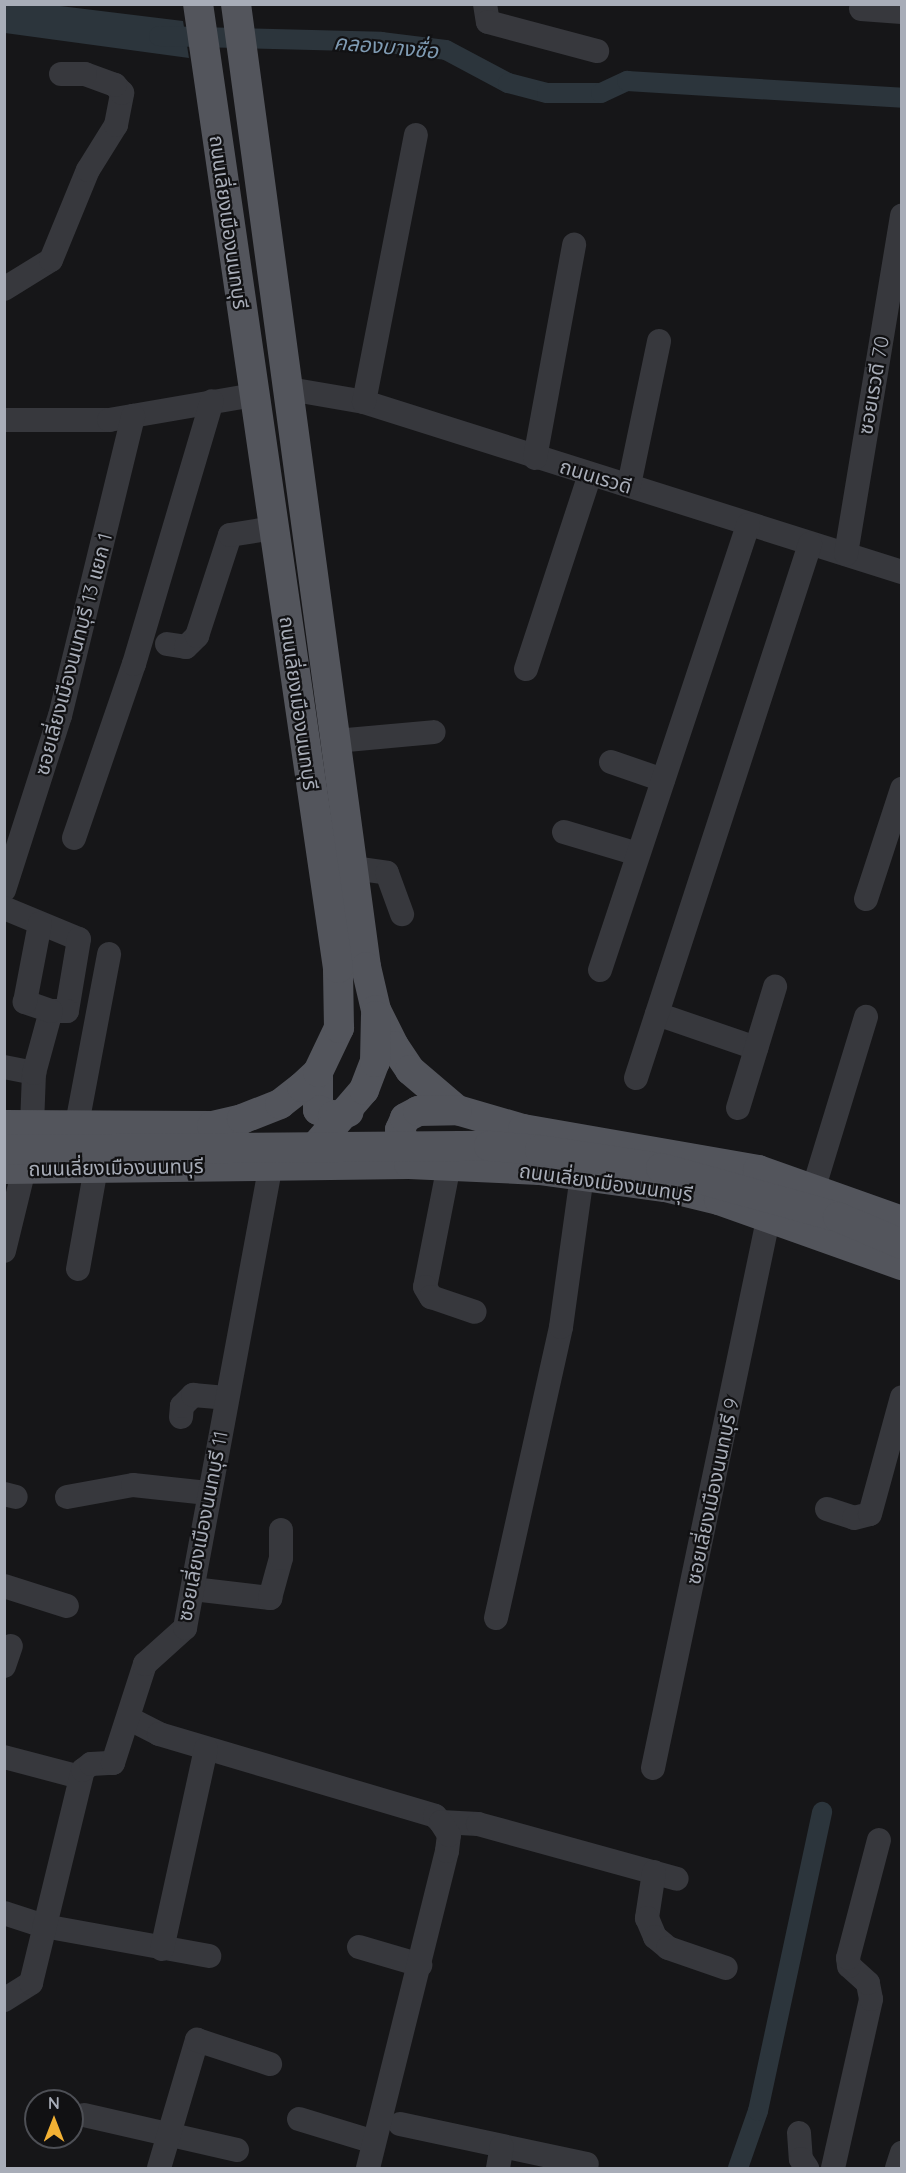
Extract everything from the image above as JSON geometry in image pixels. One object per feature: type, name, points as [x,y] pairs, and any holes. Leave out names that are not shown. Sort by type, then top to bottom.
[{"type":"main road","name":"ถนนเลี่ยงเมืองนนทบุรี","points":[[18,1125],[212,1126],[280,1104],[318,1072],[339,1028],[342,999],[198,4]]},
{"type":"main road","name":"ถนนเลี่ยงเมืองนนทบุรี","points":[[236,4],[353,868],[376,1010],[375,1062],[350,1112],[285,1164]]},
{"type":"main road","name":"ถนนเลี่ยงเมืองนนทบุรี","points":[[376,1010],[410,1070],[457,1110],[523,1129],[817,1178],[902,1221]]},
{"type":"main road","points":[[318,1072],[318,1110],[333,1116],[350,1112]]},
{"type":"main road","points":[[446,1165],[404,1142],[400,1130],[418,1111],[457,1110]]},
{"type":"main road","points":[[11,1163],[489,1146],[540,1150],[661,1168],[838,1218],[902,1244]]},
{"type":"main road","name":"ถนนเลี่ยงเมืองนนทบุรี","points":[[11,1163],[96,1168],[285,1164],[446,1165],[582,1175],[665,1187],[769,1215],[902,1265]]},
{"type":"street","points":[[485,4],[488,22],[597,51]]},
{"type":"street","points":[[861,9],[902,12]]},
{"type":"street","points":[[4,289],[51,260],[88,170],[116,126],[122,93],[115,85],[85,74],[61,74]]},
{"type":"street","points":[[364,402],[416,135]]},
{"type":"street","name":"ซอยเรวดี 70","points":[[846,554],[902,216]]},
{"type":"street","points":[[535,458],[574,244]]},
{"type":"street","points":[[629,485],[659,341]]},
{"type":"street","name":"ถนนเรวดี","points":[[289,389],[364,402],[535,458],[629,485],[748,525],[902,572]]},
{"type":"street","points":[[4,420],[133,416],[254,395]]},
{"type":"street","points":[[74,838],[134,664],[212,402]]},
{"type":"street","name":"ซอยเลี่ยงเมืองนนทบุรี 13 แยก 1","points":[[4,890],[60,716],[133,416]]},
{"type":"street","points":[[526,669],[590,474]]},
{"type":"street","points":[[600,970],[748,525]]},
{"type":"street","points":[[166,645],[186,647],[197,636],[230,535],[274,528]]},
{"type":"street","points":[[636,1078],[810,544]]},
{"type":"street","points":[[336,741],[434,732]]},
{"type":"street","points":[[611,762],[663,780]]},
{"type":"street","points":[[866,899],[902,789]]},
{"type":"street","points":[[564,832],[638,854]]},
{"type":"street","points":[[353,868],[387,873],[402,914]]},
{"type":"street","points":[[4,908],[80,939],[67,1011],[51,1011],[15,1001],[40,923]]},
{"type":"street","points":[[77,1124],[109,954]]},
{"type":"street","points":[[738,1108],[775,987]]},
{"type":"street","points":[[18,1125],[51,1011]]},
{"type":"street","points":[[657,1014],[756,1048]]},
{"type":"street","points":[[817,1178],[866,1017]]},
{"type":"street","points":[[4,1067],[34,1073]]},
{"type":"street","points":[[4,1251],[11,1163]]},
{"type":"street","name":"ซอยเลี่ยงเมืองนนทบุรี 11","points":[[80,1777],[88,1765],[113,1763],[130,1719],[141,1671],[178,1639],[193,1589],[226,1398],[285,1164]]},
{"type":"street","points":[[446,1165],[425,1287],[431,1297],[475,1312]]},
{"type":"street","points":[[78,1269],[96,1168]]},
{"type":"street","points":[[496,1618],[561,1327],[582,1175]]},
{"type":"street","name":"ซอยเลี่ยงเมืองนนทบุรี 9","points":[[653,1768],[769,1215]]},
{"type":"street","points":[[181,1417],[182,1406],[193,1395],[226,1398]]},
{"type":"street","points":[[827,1509],[854,1518],[870,1514],[902,1397]]},
{"type":"street","points":[[66,1497],[133,1485],[208,1493]]},
{"type":"street","points":[[193,1589],[270,1598],[281,1558],[281,1530]]},
{"type":"street","points":[[4,1586],[67,1606]]},
{"type":"street","points":[[130,1719],[206,1749],[435,1816],[449,1836],[420,1965],[368,2169]]},
{"type":"street","points":[[162,1949],[206,1749]]},
{"type":"street","points":[[4,1758],[80,1777],[31,1983],[4,2000]]},
{"type":"street","points":[[441,1822],[478,1824],[677,1879]]},
{"type":"street","points":[[833,2169],[869,2014],[868,1983],[849,1966],[848,1958],[879,1840]]},
{"type":"street","points":[[654,1872],[647,1917],[655,1937],[668,1948],[726,1968]]},
{"type":"street","points":[[4,1913],[44,1926],[209,1956]]},
{"type":"street","points":[[359,1947],[420,1965]]},
{"type":"street","points":[[159,2169],[197,2040],[270,2064]]},
{"type":"street","points":[[84,2115],[237,2150]]},
{"type":"street","points":[[298,2119],[374,2142]]},
{"type":"street","points":[[400,2124],[500,2157],[587,2164]]},
{"type":"street","points":[[799,2133],[801,2159],[807,2169]]},
{"type":"street","points":[[897,2169],[902,2153]]},
{"type":"shaded area","points":[[4,5],[52,5],[183,21],[189,58],[5,33]]},
{"type":"waterway","name":"คลองบางซื่อ","points":[[159,36],[381,42],[446,50],[508,83],[547,93],[601,93],[627,81],[902,98]]},
{"type":"waterway","points":[[738,2168],[758,2111],[822,1812]]}]
